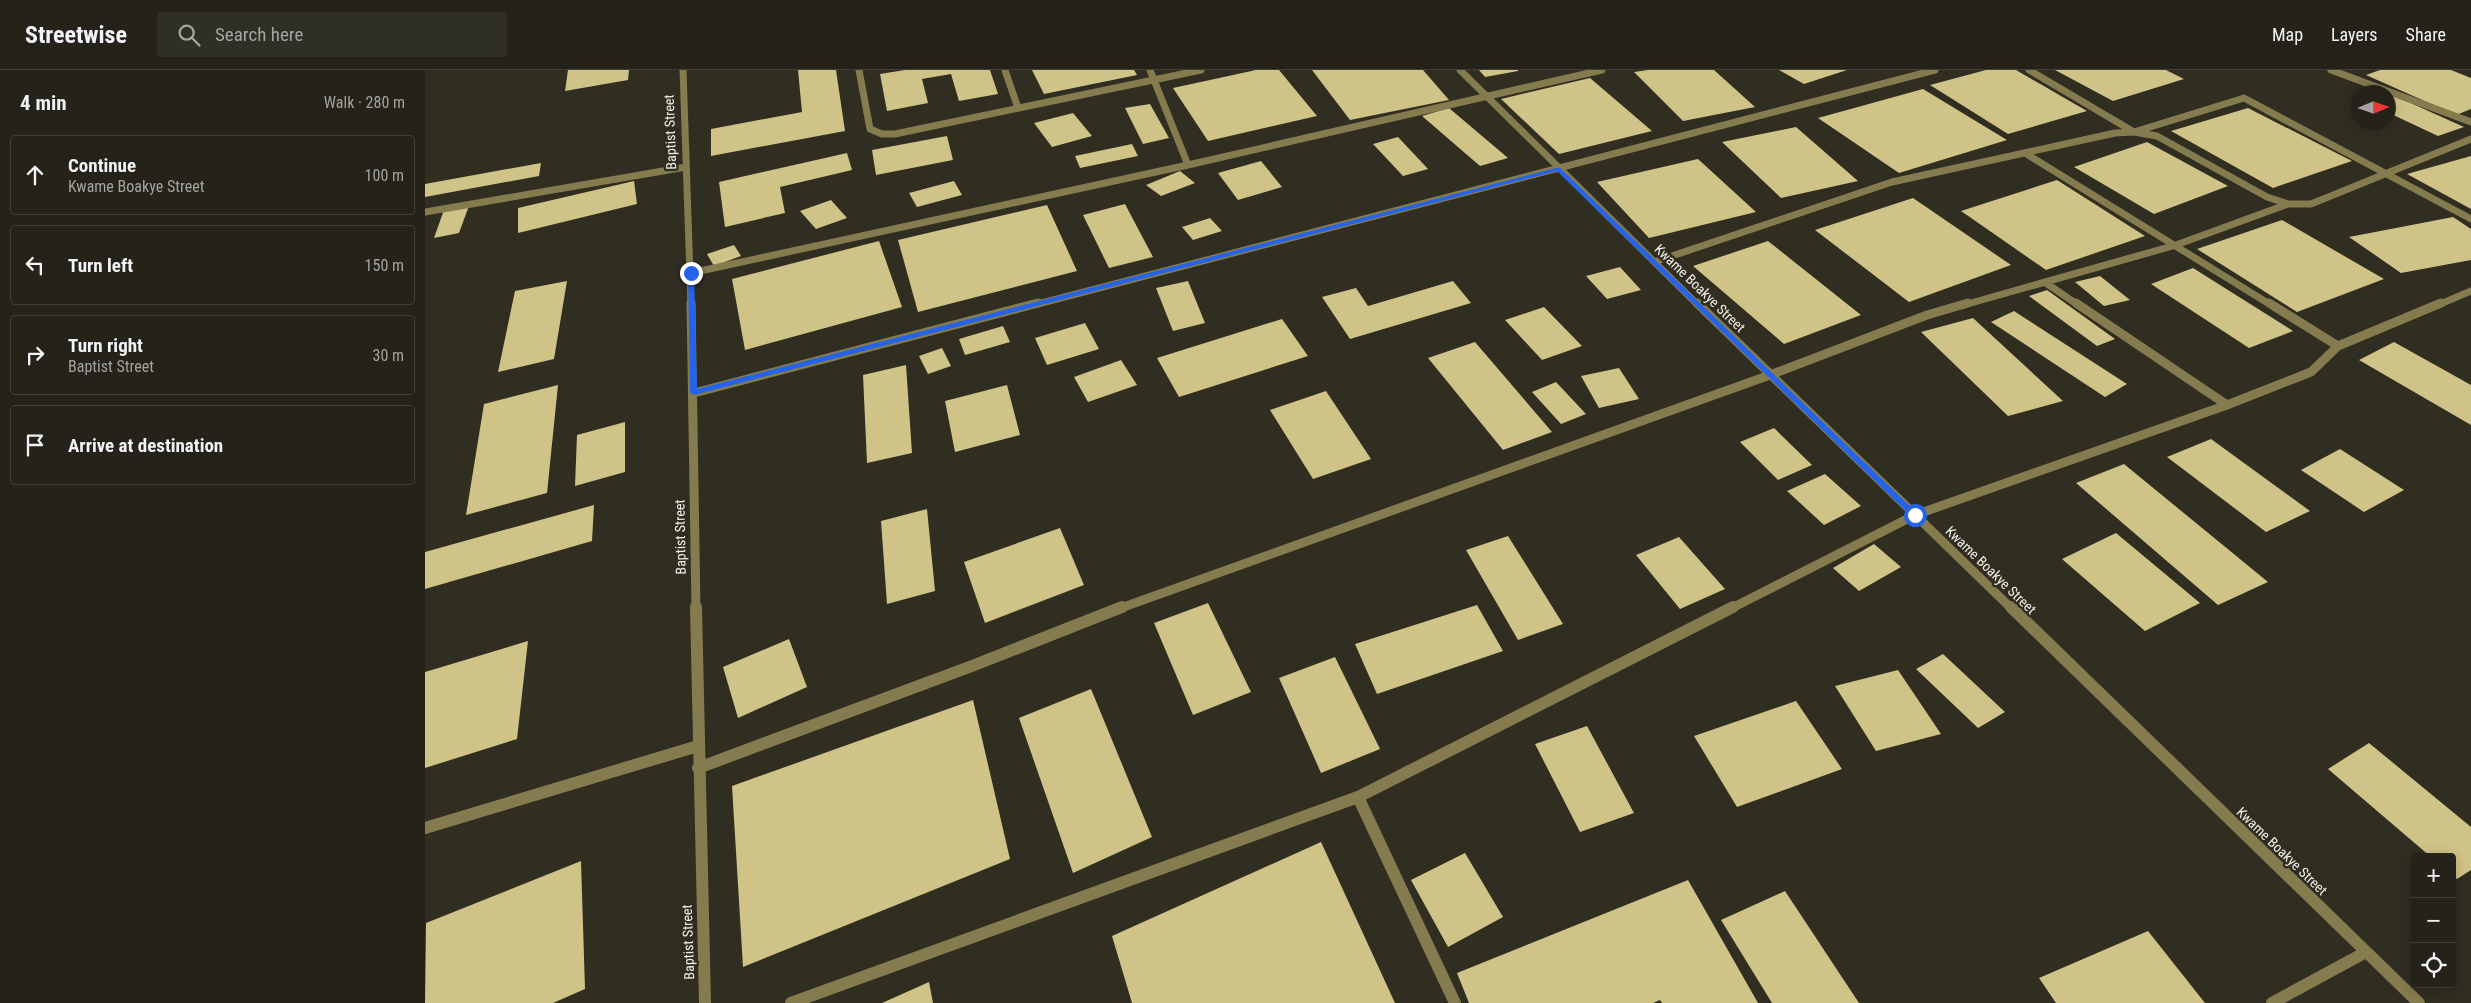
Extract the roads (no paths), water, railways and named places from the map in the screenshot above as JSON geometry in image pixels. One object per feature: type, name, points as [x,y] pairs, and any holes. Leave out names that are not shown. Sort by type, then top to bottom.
[{"type":"street","name":"Baptist Street","points":[[683,70],[694,393],[698,768],[705,1003]]},
{"type":"street","points":[[861,70],[870,129],[882,134],[895,134],[1201,70]]},
{"type":"street","points":[[1005,70],[1018,108]]},
{"type":"street","points":[[1150,70],[1188,165]]},
{"type":"street","name":"Kwame Boakye Street","points":[[1460,70],[1558,169],[2419,1003]]},
{"type":"street","points":[[691,273],[1188,165],[1485,95],[1602,70]]},
{"type":"street","points":[[694,393],[1935,70]]},
{"type":"street","points":[[2029,70],[2134,132],[2244,98],[2471,219]]},
{"type":"street","points":[[2331,70],[2471,122]]},
{"type":"street","points":[[1654,262],[1892,182],[2115,133],[2134,132],[2157,136],[2267,197],[2288,204],[2311,204],[2471,139]]},
{"type":"street","points":[[2025,153],[2338,346]]},
{"type":"street","points":[[425,212],[686,167]]},
{"type":"street","points":[[698,768],[971,666],[1143,599],[1770,375],[1927,315],[2176,245],[2288,204]]},
{"type":"street","points":[[2046,283],[2227,405]]},
{"type":"street","points":[[791,1003],[1358,797],[1915,515],[2227,405],[2311,372],[2338,346],[2471,291]]},
{"type":"street","points":[[425,828],[698,746]]},
{"type":"street","points":[[1358,797],[1455,1003]]},
{"type":"street","points":[[2272,1003],[2366,952]]}]
